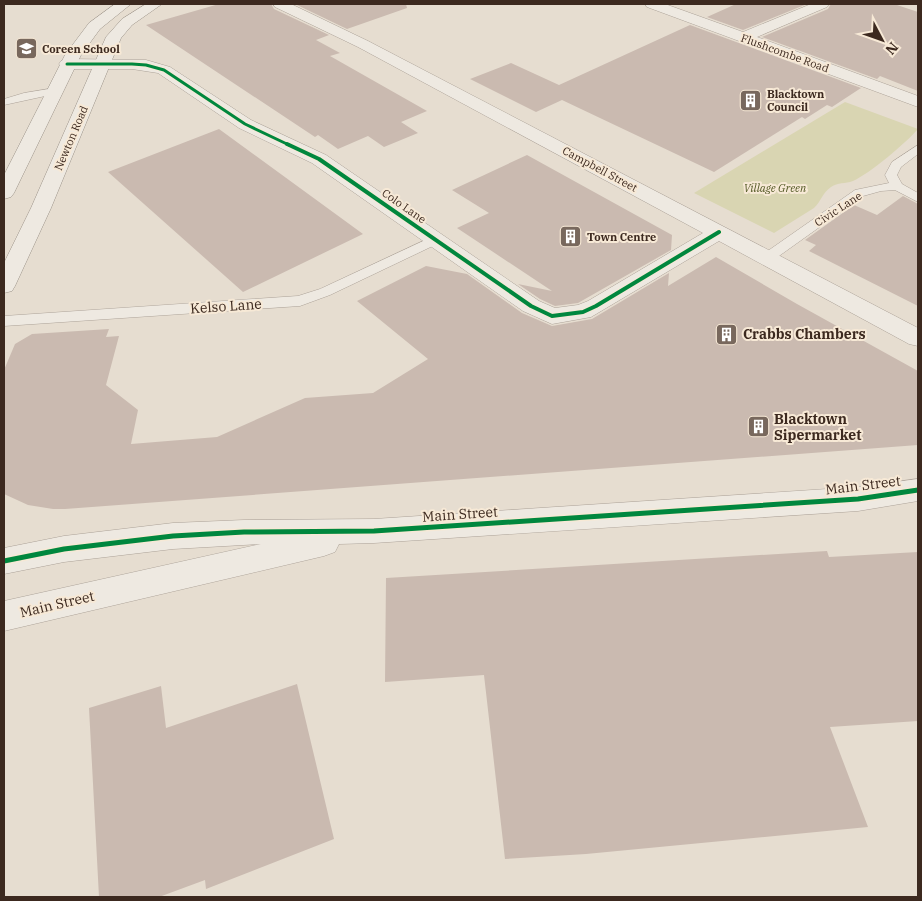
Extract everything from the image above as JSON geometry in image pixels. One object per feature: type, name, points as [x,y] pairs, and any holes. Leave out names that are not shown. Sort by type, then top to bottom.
[{"type":"street","name":"Newton Road","points":[[4,286],[17,205],[55,91],[67,64],[86,34],[106,16],[124,4]]},
{"type":"street","name":"Newton Road","points":[[17,205],[103,64],[114,37],[127,22],[155,4]]},
{"type":"street","name":"Campbell Street","points":[[280,4],[363,44],[918,338]]},
{"type":"street","name":"Flushcombe Road","points":[[652,4],[918,102]]},
{"type":"street","points":[[742,38],[822,4]]},
{"type":"street","name":"Colo Lane","points":[[67,64],[146,65],[164,70],[245,124],[320,159],[531,306],[552,316],[583,312],[596,306],[719,232]]},
{"type":"street","name":"Main Street","points":[[4,561],[64,549],[173,536],[244,532],[374,531],[858,499],[918,490]]},
{"type":"street","name":"Main Street","points":[[4,616],[374,531]]},
{"type":"lane","points":[[4,102],[24,96],[55,91]]},
{"type":"lane","points":[[918,149],[896,165],[890,175],[897,186],[918,198]]},
{"type":"lane","name":"Civic Lane","points":[[767,258],[859,193],[880,187],[897,186]]},
{"type":"lane","name":"Kelso Lane","points":[[4,321],[300,301],[325,292],[434,240]]},
{"type":"green space","name":"Village Green","points":[[845,102],[918,129],[896,150],[868,172],[853,181],[836,184],[831,187],[814,208],[774,233],[694,193]]},
{"type":"building","points":[[219,4],[271,4],[274,9],[329,35],[316,40],[340,53],[330,56],[427,111],[401,122],[418,133],[384,147],[368,136],[338,149],[318,135],[315,137],[146,25]]},
{"type":"building","points":[[295,4],[406,4],[407,8],[347,29]]},
{"type":"building","points":[[736,4],[807,4],[743,30],[707,17]]},
{"type":"building","points":[[831,4],[894,4],[918,12],[918,91],[880,76],[877,79],[762,37],[828,9]]},
{"type":"building","name":"Blacktown Council","points":[[690,25],[861,88],[832,107],[827,105],[805,119],[802,117],[714,172],[562,100],[536,112],[470,79],[511,63],[559,85]]},
{"type":"building","points":[[219,129],[363,234],[243,292],[108,172]]},
{"type":"building","name":"Town Centre","points":[[527,155],[672,235],[671,250],[578,303],[555,306],[540,299],[518,284],[552,291],[457,228],[489,213],[452,190]]},
{"type":"building","points":[[903,196],[918,204],[918,306],[809,251],[816,245],[805,240],[854,205],[877,215]]},
{"type":"building","points":[[716,257],[918,371],[918,445],[65,509],[28,505],[4,494],[4,370],[15,344],[32,334],[109,329],[106,337],[119,336],[106,385],[138,410],[131,444],[217,437],[305,398],[373,393],[428,359],[357,301],[426,266],[467,274],[522,313],[552,326],[592,319],[669,273],[668,286]]},
{"type":"building","points":[[827,551],[829,557],[918,552],[918,721],[830,727],[868,827],[586,854],[505,859],[484,675],[385,682],[386,578]]},
{"type":"building","points":[[297,684],[334,839],[206,889],[205,880],[159,897],[99,897],[89,708],[161,686],[166,728]]},
{"type":"cycle path","points":[[67,64],[132,64],[146,65],[164,70],[245,124],[319,159],[531,306],[552,316],[583,312],[596,306],[719,232]]},
{"type":"cycle path","points":[[4,561],[64,549],[173,536],[244,532],[374,531],[858,499],[918,490]]},
{"type":"place","name":"Coreen School","points":[[26,49]]},
{"type":"place","name":"Blacktown Council","points":[[751,100]]},
{"type":"place","name":"Town Centre","points":[[571,237]]},
{"type":"place","name":"Crabbs Chambers","points":[[727,334]]},
{"type":"place","name":"Blacktown Sipermarket","points":[[758,427]]}]
